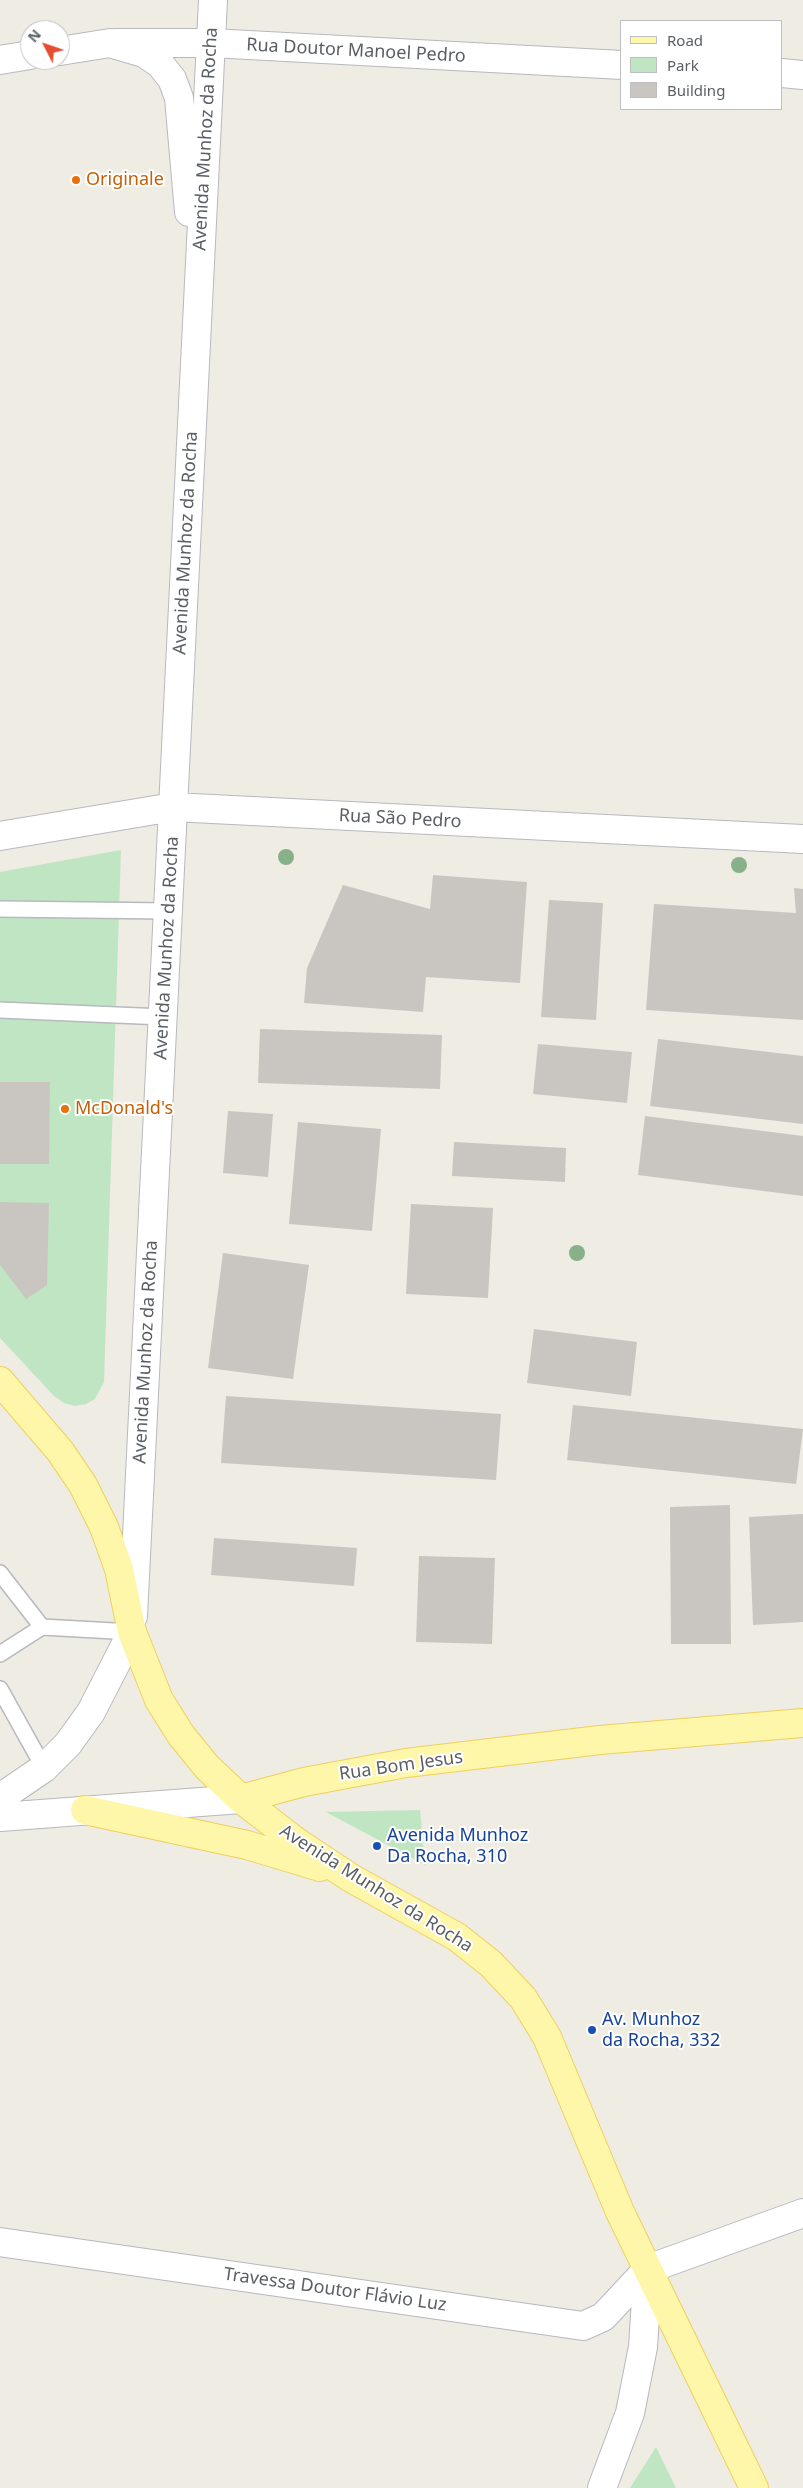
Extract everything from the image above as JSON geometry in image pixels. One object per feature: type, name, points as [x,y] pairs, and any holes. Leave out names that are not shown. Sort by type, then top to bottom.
[{"type":"main road","name":"Avenida Munhoz da Rocha","points":[[213,0],[132,1632],[159,1700],[181,1735],[207,1767],[241,1798],[298,1843],[348,1876],[457,1937],[492,1964],[523,1998],[547,2037],[602,2172],[648,2269],[643,2347],[630,2413],[602,2488]]},
{"type":"main road","name":"Rua Doutor Manoel Pedro","points":[[70,49],[110,43],[211,44],[620,65]]},
{"type":"main road","points":[[110,43],[144,53],[160,64],[172,79],[176,92],[198,310]]},
{"type":"main road","points":[[0,60],[20,57]]},
{"type":"main road","points":[[783,74],[803,75]]},
{"type":"main road","name":"Rua São Pedro","points":[[0,836],[174,807],[803,839]]},
{"type":"main road","points":[[0,1798],[44,1768],[68,1744],[91,1712],[132,1632],[119,1569],[104,1526],[83,1485],[60,1452],[2,1388]]},
{"type":"main road","name":"Rua Bom Jesus","points":[[0,1817],[241,1798],[304,1782],[406,1763],[600,1740],[803,1724]]},
{"type":"main road","points":[[85,1810],[247,1845],[348,1876]]},
{"type":"main road","points":[[754,2488],[648,2269],[803,2213]]},
{"type":"main road","name":"Travessa Doutor Flávio Luz","points":[[0,2242],[583,2326],[603,2317],[648,2269]]},
{"type":"lane","points":[[0,909],[169,911]]},
{"type":"lane","points":[[0,1010],[163,1017]]},
{"type":"lane","points":[[0,1573],[42,1627]]},
{"type":"lane","points":[[0,1654],[42,1627],[132,1632]]},
{"type":"lane","points":[[0,1689],[44,1768]]},
{"type":"green space","points":[[121,850],[104,1382],[95,1399],[86,1404],[75,1406],[64,1403],[54,1396],[0,1338],[0,872]]},
{"type":"green space","points":[[420,1810],[425,1865],[326,1812]]},
{"type":"green space","points":[[656,2447],[676,2488],[630,2488]]},
{"type":"building","points":[[433,875],[527,882],[520,983],[426,977],[423,1012],[304,1003],[307,968],[343,885],[430,909]]},
{"type":"building","points":[[794,888],[803,889],[803,1020],[646,1010],[654,904],[796,913]]},
{"type":"building","points":[[549,900],[603,903],[596,1020],[541,1017]]},
{"type":"building","points":[[260,1029],[442,1035],[440,1089],[258,1083]]},
{"type":"building","points":[[658,1039],[803,1056],[803,1124],[650,1106]]},
{"type":"building","points":[[538,1044],[632,1052],[627,1103],[533,1094]]},
{"type":"building","points":[[0,1082],[50,1082],[49,1164],[0,1164]]},
{"type":"building","points":[[228,1111],[273,1114],[268,1177],[223,1173]]},
{"type":"building","points":[[645,1116],[803,1136],[803,1196],[638,1175]]},
{"type":"building","points":[[298,1122],[381,1129],[372,1231],[289,1224]]},
{"type":"building","points":[[454,1142],[566,1148],[565,1182],[452,1176]]},
{"type":"building","points":[[0,1202],[49,1203],[47,1285],[26,1299],[0,1265]]},
{"type":"building","points":[[411,1204],[493,1208],[488,1298],[406,1294]]},
{"type":"building","points":[[223,1253],[309,1265],[293,1379],[208,1368]]},
{"type":"building","points":[[534,1329],[637,1342],[631,1396],[527,1383]]},
{"type":"building","points":[[226,1396],[501,1414],[496,1480],[221,1463]]},
{"type":"building","points":[[573,1405],[803,1429],[796,1484],[567,1460]]},
{"type":"building","points":[[730,1505],[731,1644],[671,1644],[670,1507]]},
{"type":"building","points":[[803,1514],[803,1622],[753,1625],[749,1517]]},
{"type":"building","points":[[214,1538],[357,1548],[354,1586],[211,1575]]},
{"type":"building","points":[[419,1556],[495,1558],[492,1644],[416,1642]]},
{"type":"place","name":"Originale","points":[[76,180]]},
{"type":"place","name":"McDonald's","points":[[65,1109]]},
{"type":"place","name":"Avenida Munhoz Da Rocha, 310","points":[[377,1846]]},
{"type":"place","name":"Av. Munhoz da Rocha, 332","points":[[592,2030]]}]
